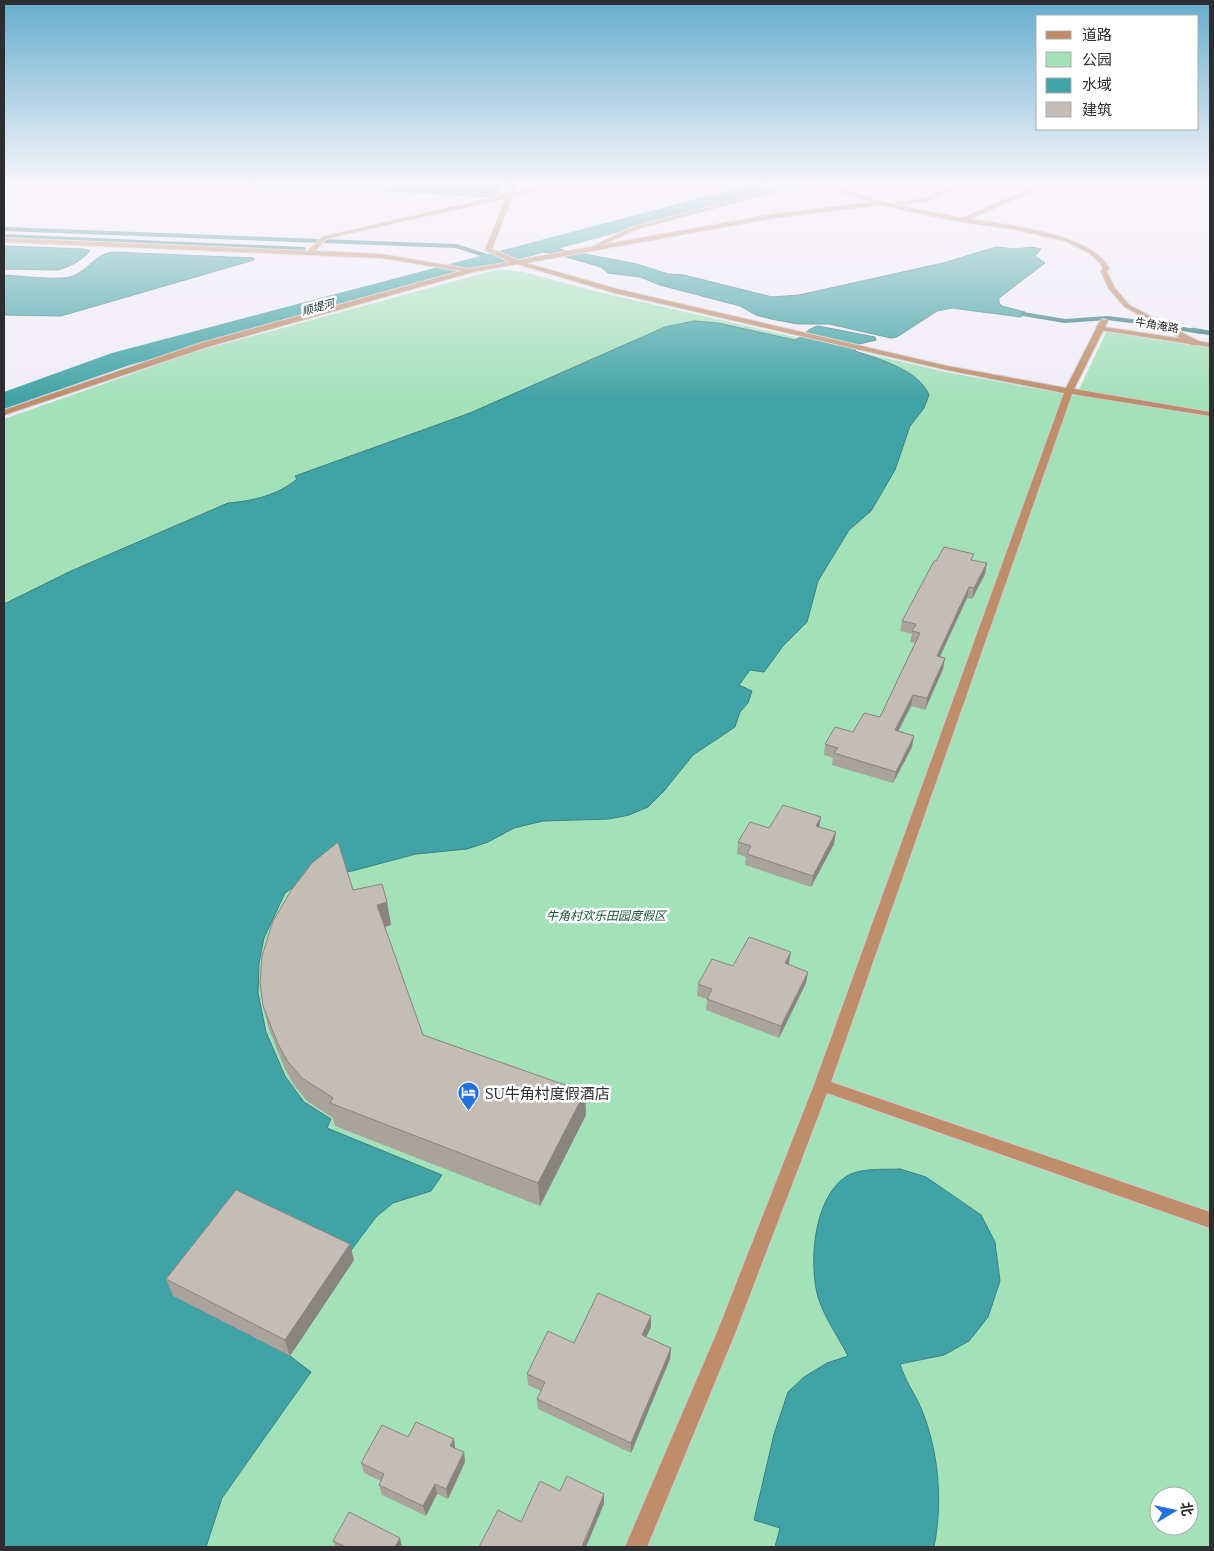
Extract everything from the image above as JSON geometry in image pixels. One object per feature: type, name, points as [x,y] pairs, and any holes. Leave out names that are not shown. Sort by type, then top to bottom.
[{"type":"street","points":[[359,255],[381,256],[471,270]]},
{"type":"street","points":[[500,255],[519,263],[615,290],[947,368],[1069,391],[1210,414]]},
{"type":"street","points":[[4,413],[204,346],[471,270],[564,255]]},
{"type":"street","points":[[1095,255],[1103,262],[1106,268],[1104,272],[1112,289],[1128,306],[1179,332],[1195,343]]},
{"type":"street","points":[[636,1547],[727,1331],[822,1085],[1069,391],[1102,324]]},
{"type":"street","name":"牛角淹路","points":[[1102,324],[1210,337]]},
{"type":"street","name":"牛角淹路","points":[[1102,324],[1210,345]]},
{"type":"street","points":[[822,1085],[1210,1220]]},
{"type":"green space","name":"牛角村欢乐田园度假区","points":[[495,270],[524,272],[590,290],[946,372],[1076,396],[1106,332],[1210,348],[1210,1547],[4,1547],[4,419],[194,352]]},
{"type":"water","points":[[4,255],[85,255],[75,263],[58,270],[4,269]]},
{"type":"water","points":[[192,255],[254,258],[254,260],[61,316],[4,315],[4,275],[50,278],[73,276],[101,256]]},
{"type":"water","points":[[561,255],[591,255],[637,264],[668,274],[684,275],[772,297],[799,295],[943,263],[968,255],[1036,255],[1045,263],[999,298],[999,303],[1002,306],[1025,312],[1021,317],[952,308],[937,311],[897,337],[891,338],[829,324],[798,324],[771,319],[756,315],[740,306],[660,285],[640,277],[608,273],[601,267]]},
{"type":"water","points":[[694,321],[718,323],[795,340],[811,328],[818,326],[875,337],[876,340],[859,344],[855,351],[908,372],[924,386],[929,395],[924,408],[910,426],[895,470],[871,511],[849,530],[818,581],[807,622],[783,646],[764,672],[750,670],[739,685],[752,691],[748,703],[740,712],[735,727],[693,755],[664,791],[648,807],[629,815],[609,819],[543,821],[514,828],[488,842],[467,849],[416,854],[352,871],[322,874],[300,882],[285,893],[264,938],[259,963],[258,993],[266,1032],[285,1076],[304,1102],[331,1119],[327,1128],[442,1175],[431,1191],[393,1203],[376,1217],[346,1257],[174,1296],[290,1356],[311,1372],[222,1498],[206,1547],[4,1547],[4,604],[71,571],[228,503],[256,499],[273,493],[290,485],[297,479],[295,476],[470,413],[665,327]]},
{"type":"water","points":[[900,1169],[926,1177],[981,1215],[995,1242],[1000,1281],[988,1317],[969,1341],[944,1355],[900,1364],[921,1408],[932,1442],[939,1495],[934,1547],[775,1547],[780,1528],[754,1520],[774,1434],[788,1392],[804,1377],[827,1363],[848,1356],[825,1314],[816,1288],[814,1275],[815,1244],[821,1214],[834,1188],[850,1174],[871,1170]]},
{"type":"building","points":[[944,547],[974,554],[971,560],[987,563],[974,588],[969,587],[937,656],[945,658],[927,698],[913,695],[895,730],[914,736],[896,772],[834,753],[838,748],[825,744],[835,727],[853,732],[864,713],[880,717],[920,633],[912,631],[916,624],[902,621],[934,561],[936,561]]},
{"type":"building","points":[[783,805],[821,817],[816,826],[836,832],[813,876],[747,854],[751,846],[738,842],[750,822],[769,828]]},
{"type":"building","points":[[338,842],[353,890],[382,884],[387,902],[377,905],[423,1035],[585,1092],[538,1183],[330,1103],[333,1098],[302,1078],[288,1062],[278,1044],[263,1006],[260,983],[262,956],[273,921],[292,889],[312,863]]},
{"type":"building","points":[[749,937],[791,952],[785,963],[808,972],[781,1026],[707,999],[712,989],[698,984],[712,959],[733,966]]},
{"type":"building","points":[[236,1190],[350,1244],[285,1340],[166,1279]]},
{"type":"building","points":[[598,1293],[651,1316],[642,1335],[671,1348],[631,1443],[537,1399],[545,1382],[527,1374],[548,1331],[574,1343]]},
{"type":"building","points":[[416,1422],[454,1439],[450,1446],[464,1452],[446,1489],[435,1484],[423,1506],[379,1485],[384,1474],[361,1463],[382,1425],[408,1437]]},
{"type":"building","points":[[567,1476],[604,1494],[582,1547],[479,1547],[498,1510],[521,1522],[540,1481],[560,1491]]},
{"type":"building","points":[[349,1512],[400,1538],[395,1547],[346,1547],[333,1541]]},
{"type":"waterway","points":[[485,255],[493,258]]},
{"type":"waterway","name":"顺堤河","points":[[4,401],[121,359],[504,255]]},
{"type":"waterway","points":[[1023,314],[1065,321],[1107,318],[1148,323]]},
{"type":"waterway","points":[[1183,329],[1201,332]]},
{"type":"waterway","points":[[1193,330],[1210,333]]},
{"type":"place","name":"SU牛角村度假酒店","points":[[469,1112]]}]
